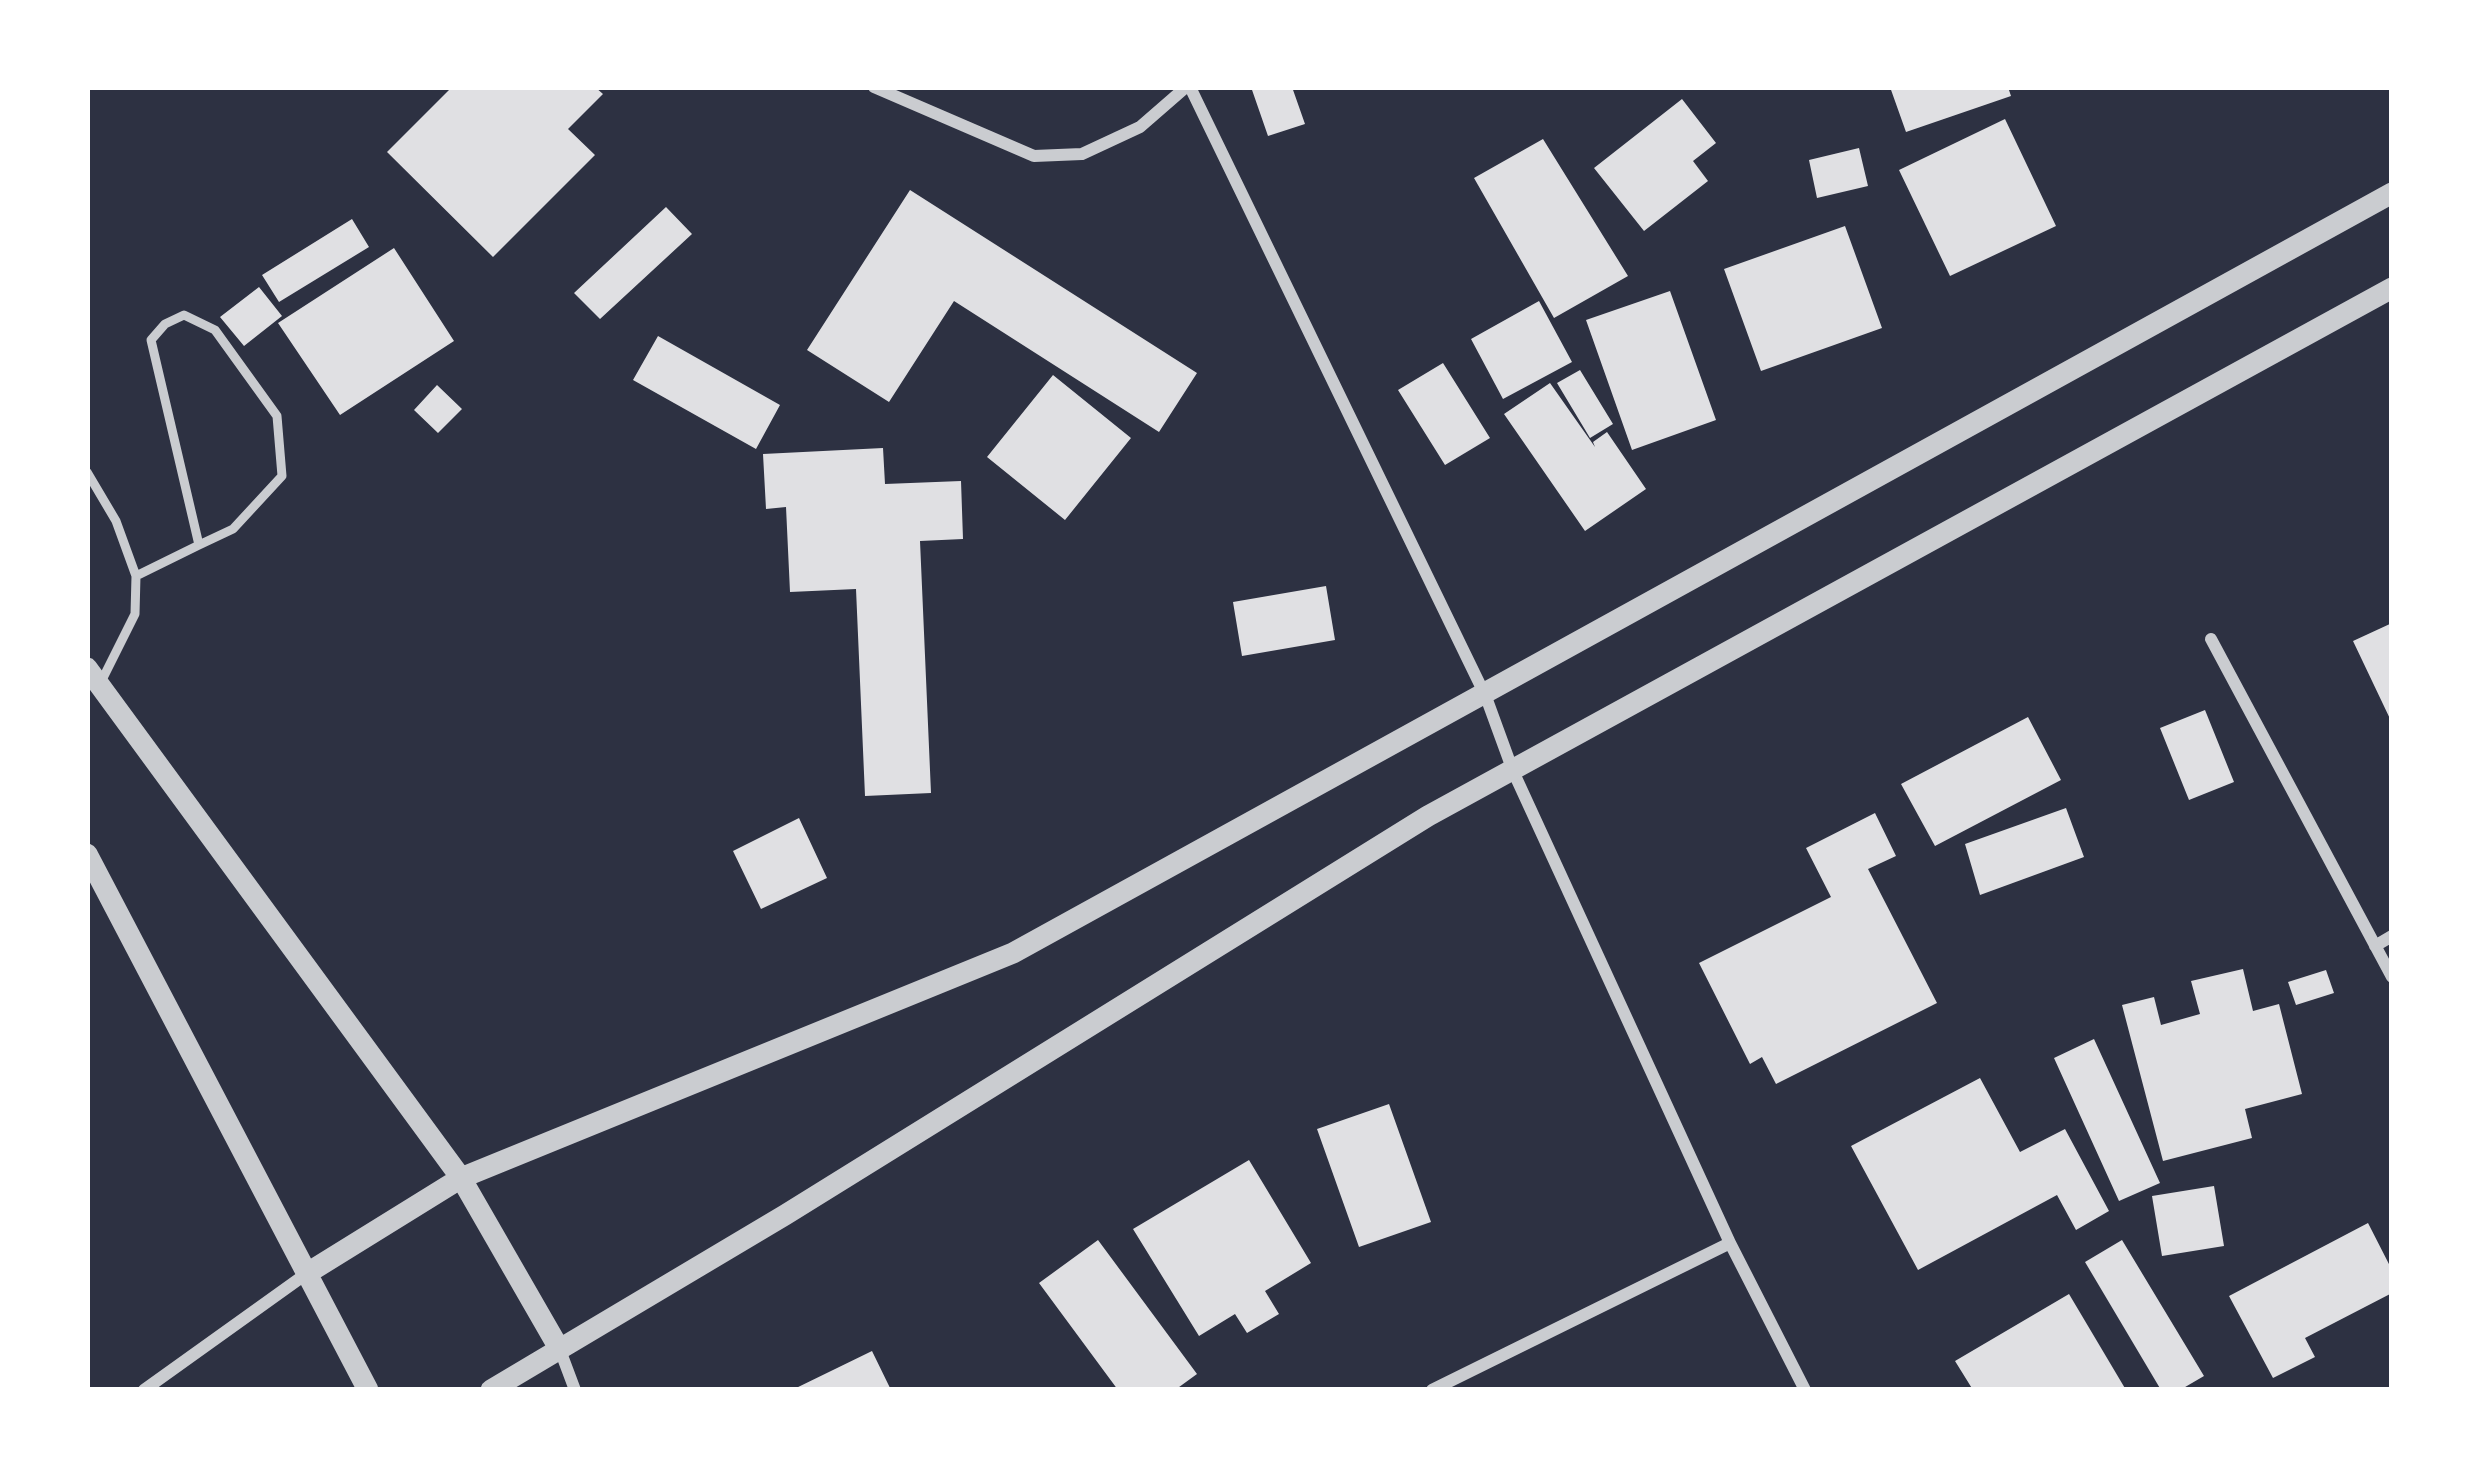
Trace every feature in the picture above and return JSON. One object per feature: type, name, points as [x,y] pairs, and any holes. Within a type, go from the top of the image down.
[{"type":"street","points":[[874,87],[907,106],[1034,156],[1082,154],[1140,127],[1188,87],[1486,697],[1513,771],[1730,1243],[1805,1390]]},
{"type":"street","points":[[144,1390],[306,1274],[461,1178],[1013,952],[1486,697],[2392,193]]},
{"type":"street","points":[[491,1390],[1428,816],[2392,288]]},
{"type":"street","points":[[2211,639],[2392,977]]},
{"type":"street","points":[[93,677],[461,1178],[560,1350],[575,1390]]},
{"type":"street","points":[[87,854],[368,1390]]},
{"type":"street","points":[[2375,946],[2392,936]]},
{"type":"street","points":[[1432,1390],[1730,1243]]},
{"type":"lane","points":[[136,576],[232,529],[282,476],[283,441],[277,416],[215,330],[184,315],[165,323],[151,340],[199,545]]},
{"type":"lane","points":[[87,472],[116,521],[136,576],[135,614],[93,677]]},
{"type":"building","points":[[452,87],[595,87],[603,94],[568,129],[595,155],[493,257],[387,152]]},
{"type":"building","points":[[1251,87],[1292,87],[1305,124],[1268,136]]},
{"type":"building","points":[[1890,87],[2008,87],[2011,96],[1906,132]]},
{"type":"building","points":[[1682,99],[1716,143],[1693,161],[1708,181],[1644,231],[1594,168]]},
{"type":"building","points":[[2005,119],[2056,226],[1950,276],[1899,170]]},
{"type":"building","points":[[1543,139],[1628,276],[1554,318],[1474,178]]},
{"type":"building","points":[[1859,148],[1868,186],[1817,198],[1809,160]]},
{"type":"building","points":[[910,190],[1197,373],[1159,432],[954,301],[889,402],[807,350]]},
{"type":"building","points":[[666,207],[692,234],[600,319],[574,293]]},
{"type":"building","points":[[352,219],[369,247],[279,302],[262,275]]},
{"type":"building","points":[[1845,226],[1882,328],[1761,371],[1724,269]]},
{"type":"building","points":[[394,248],[454,341],[340,415],[278,323]]},
{"type":"building","points":[[259,287],[282,316],[244,346],[220,317]]},
{"type":"building","points":[[1670,291],[1716,420],[1632,450],[1586,320]]},
{"type":"building","points":[[1539,301],[1572,362],[1503,399],[1471,339]]},
{"type":"building","points":[[658,336],[780,405],[756,449],[633,380]]},
{"type":"building","points":[[1443,363],[1490,438],[1445,465],[1398,390]]},
{"type":"building","points":[[1580,370],[1613,424],[1590,438],[1557,383]]},
{"type":"building","points":[[1053,375],[1131,438],[1065,520],[987,457]]},
{"type":"building","points":[[1550,383],[1595,447],[1593,442],[1607,432],[1646,489],[1585,531],[1504,414]]},
{"type":"building","points":[[437,385],[462,409],[438,433],[414,410]]},
{"type":"building","points":[[883,448],[885,484],[961,481],[963,539],[920,541],[931,793],[865,796],[856,589],[790,592],[786,507],[766,509],[763,454]]},
{"type":"building","points":[[1326,586],[1335,640],[1242,656],[1233,602]]},
{"type":"building","points":[[2392,623],[2392,723],[2353,641]]},
{"type":"building","points":[[2205,710],[2234,782],[2189,800],[2160,728]]},
{"type":"building","points":[[2028,717],[2061,780],[1935,846],[1901,784]]},
{"type":"building","points":[[2066,808],[2084,857],[1980,895],[1965,844]]},
{"type":"building","points":[[1875,813],[1896,856],[1868,869],[1937,1003],[1776,1084],[1762,1057],[1750,1064],[1699,963],[1831,897],[1806,848]]},
{"type":"building","points":[[799,818],[827,878],[761,909],[733,851]]},
{"type":"building","points":[[2243,969],[2253,1011],[2279,1004],[2302,1094],[2245,1109],[2252,1138],[2163,1161],[2122,1005],[2154,997],[2161,1025],[2200,1014],[2191,981]]},
{"type":"building","points":[[2326,970],[2334,993],[2296,1005],[2288,982]]},
{"type":"building","points":[[2094,1039],[2160,1183],[2119,1201],[2054,1058]]},
{"type":"building","points":[[1980,1078],[2020,1152],[2065,1129],[2109,1211],[2076,1230],[2057,1195],[1918,1270],[1851,1146]]},
{"type":"building","points":[[1389,1104],[1431,1222],[1359,1247],[1317,1129]]},
{"type":"building","points":[[1249,1160],[1311,1263],[1265,1291],[1279,1314],[1247,1333],[1235,1314],[1199,1336],[1133,1229]]},
{"type":"building","points":[[2214,1186],[2224,1246],[2162,1256],[2152,1196]]},
{"type":"building","points":[[2368,1223],[2392,1270],[2392,1293],[2305,1338],[2315,1357],[2273,1378],[2229,1296]]},
{"type":"building","points":[[1098,1240],[1197,1374],[1175,1390],[1118,1390],[1039,1283]]},
{"type":"building","points":[[2122,1240],[2204,1376],[2180,1390],[2161,1390],[2085,1262]]},
{"type":"building","points":[[2069,1294],[2126,1390],[1973,1390],[1955,1361]]},
{"type":"building","points":[[872,1351],[891,1390],[792,1390]]}]
